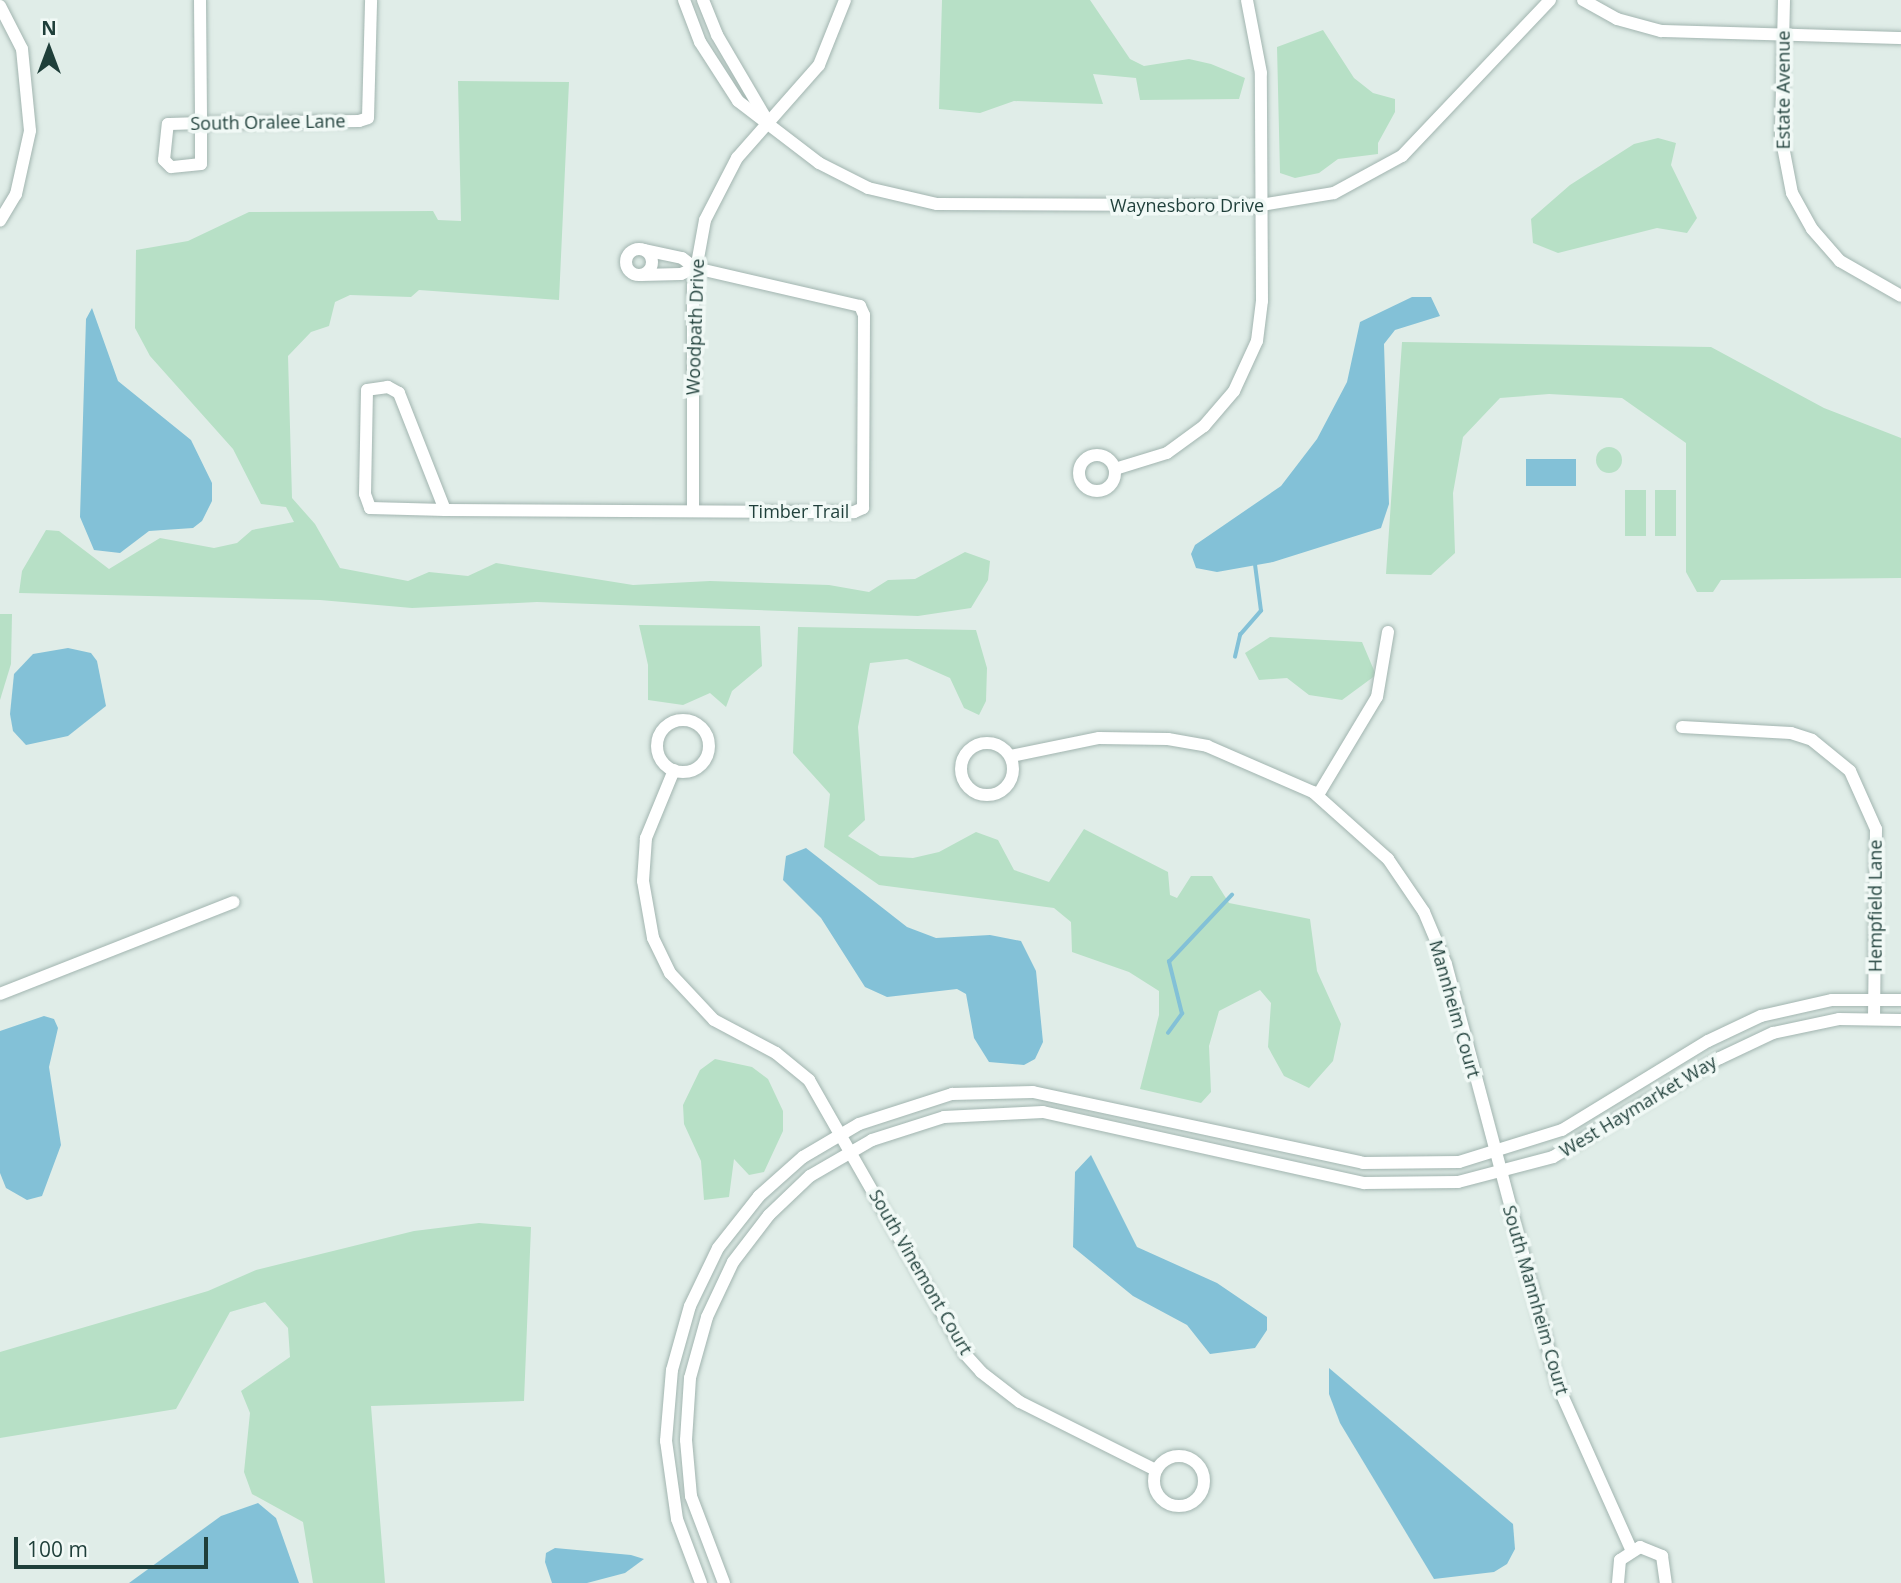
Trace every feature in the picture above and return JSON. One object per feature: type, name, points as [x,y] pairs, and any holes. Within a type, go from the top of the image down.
[{"type":"street","points":[[200,0],[201,123]]},
{"type":"street","name":"South Oralee Lane","points":[[201,123],[200,165],[166,164],[166,125],[201,123],[368,118],[371,0]]},
{"type":"street","name":"Waynesboro Drive","points":[[684,0],[723,83],[738,101],[843,177],[914,202],[1261,205],[1334,193],[1402,156],[1550,0]]},
{"type":"street","name":"Waynesboro Drive","points":[[703,0],[717,35],[768,122]]},
{"type":"street","name":"Woodpath Drive","points":[[693,510],[695,268],[705,220],[724,176],[819,65],[845,0]]},
{"type":"street","points":[[1115,469],[1150,461],[1184,443],[1215,415],[1242,377],[1261,313],[1261,73],[1247,0]]},
{"type":"street","points":[[1583,0],[1617,19],[1654,30],[1901,38]]},
{"type":"street","name":"Estate Avenue","points":[[1784,0],[1781,136],[1792,193],[1812,229],[1840,261],[1901,296]]},
{"type":"street","points":[[0,6],[22,49],[30,131],[16,194],[0,221]]},
{"type":"street","points":[[633,250],[645,250],[682,258],[695,268],[681,274],[640,275],[631,273],[626,261],[633,250]]},
{"type":"street","points":[[640,275],[652,264],[645,250]]},
{"type":"street","name":"Timber Trail","points":[[444,510],[399,393],[370,388],[365,398],[367,505],[444,510],[854,512],[865,501],[863,310],[854,303],[695,268]]},
{"type":"street","points":[[1318,795],[1377,697],[1388,632]]},
{"type":"street","points":[[670,723],[696,723],[706,733],[706,759],[696,769],[674,770],[660,759],[660,733],[670,723]]},
{"type":"street","name":"Hempfield Lane","points":[[1682,727],[1791,733],[1812,740],[1850,771],[1876,829],[1874,1018]]},
{"type":"street","name":"Mannheim Court","points":[[1011,756],[1100,738],[1168,739],[1242,757],[1318,795],[1366,834],[1424,912],[1446,964],[1499,1164]]},
{"type":"street","points":[[988,742],[1011,756],[1014,769],[1001,792],[974,792],[964,782],[961,769],[974,746],[988,742]]},
{"type":"street","name":"South Vinemont Court","points":[[674,770],[651,822],[643,859],[645,909],[660,956],[701,1010],[804,1074],[846,1142],[934,1301],[981,1372],[1020,1402],[1156,1470]]},
{"type":"street","points":[[0,994],[234,901]]},
{"type":"street","name":"West Haymarket Way","points":[[724,1583],[701,1530],[687,1451],[696,1347],[733,1262],[791,1193],[846,1142],[926,1099],[980,1092],[1062,1095],[1363,1163],[1499,1164],[1579,1121],[1737,1025],[1812,1003],[1875,998],[1901,1000]]},
{"type":"street","name":"West Haymarket Way","points":[[701,1583],[677,1519],[667,1452],[678,1340],[707,1268],[760,1196],[803,1157],[922,1121],[993,1111],[1043,1112],[1377,1184],[1422,1185],[1580,1144],[1746,1045],[1805,1025],[1874,1018],[1901,1020]]},
{"type":"street","points":[[1168,1138],[1172,1119]]},
{"type":"street","name":"South Mannheim Court","points":[[1499,1164],[1558,1387],[1631,1549]]},
{"type":"street","points":[[667,1452],[687,1451]]},
{"type":"street","points":[[1166,1459],[1192,1459],[1202,1468],[1202,1494],[1179,1507],[1166,1504],[1157,1494],[1156,1470],[1166,1459]]},
{"type":"street","points":[[1618,1583],[1616,1567],[1631,1549],[1648,1548],[1662,1556],[1666,1583]]},
{"type":"green space","points":[[942,0],[1090,0],[1130,59],[1144,66],[1189,59],[1211,64],[1245,78],[1239,99],[1140,100],[1136,78],[1093,74],[1103,104],[1014,101],[980,113],[939,109]]},
{"type":"green space","points":[[1323,30],[1354,78],[1373,93],[1395,99],[1395,112],[1378,143],[1378,154],[1338,159],[1319,173],[1295,178],[1280,173],[1277,47]]},
{"type":"green space","points":[[458,81],[569,82],[559,300],[419,290],[411,297],[350,295],[335,302],[329,326],[311,332],[288,356],[292,498],[315,524],[340,568],[408,581],[429,572],[468,576],[496,563],[633,585],[710,581],[829,585],[869,592],[888,580],[915,579],[965,552],[990,561],[988,580],[971,608],[918,616],[537,602],[412,608],[320,600],[19,593],[22,571],[46,530],[59,531],[109,569],[160,538],[214,548],[237,543],[252,530],[294,522],[286,507],[261,504],[233,449],[150,356],[135,328],[136,250],[188,241],[249,212],[433,211],[438,220],[461,221]]},
{"type":"green space","points":[[1658,138],[1676,143],[1671,165],[1697,218],[1687,233],[1657,228],[1558,253],[1533,243],[1531,219],[1570,185],[1634,144]]},
{"type":"green space","points":[[1402,342],[1711,347],[1824,408],[1901,438],[1901,578],[1721,580],[1713,592],[1697,592],[1686,572],[1686,443],[1622,398],[1549,394],[1500,398],[1463,437],[1453,493],[1455,553],[1431,575],[1386,574]]},
{"type":"green space","points":[[1609,447],[1618,451],[1622,460],[1618,469],[1609,473],[1600,469],[1596,460],[1600,451]]},
{"type":"green space","points":[[1625,490],[1646,490],[1646,536],[1625,536]]},
{"type":"green space","points":[[1655,490],[1676,490],[1676,536],[1655,536]]},
{"type":"green space","points":[[0,614],[12,614],[11,664],[0,700]]},
{"type":"green space","points":[[639,625],[760,626],[762,666],[732,691],[726,707],[710,693],[683,705],[648,700],[648,665]]},
{"type":"green space","points":[[798,627],[976,630],[987,668],[986,701],[979,715],[964,708],[950,678],[907,659],[870,663],[858,727],[865,820],[848,836],[880,856],[913,858],[939,852],[976,832],[998,840],[1014,870],[1049,882],[1084,829],[1168,872],[1170,895],[1177,898],[1191,876],[1212,876],[1229,903],[1310,919],[1317,971],[1341,1024],[1333,1061],[1309,1088],[1284,1076],[1268,1047],[1271,1003],[1260,990],[1219,1011],[1209,1046],[1211,1092],[1201,1103],[1140,1089],[1159,1015],[1159,991],[1129,972],[1072,952],[1071,922],[1054,908],[879,885],[824,847],[830,794],[793,753]]},
{"type":"green space","points":[[1270,637],[1362,642],[1376,675],[1342,700],[1309,695],[1287,678],[1259,680],[1245,653]]},
{"type":"green space","points":[[715,1059],[752,1067],[768,1079],[783,1111],[783,1131],[764,1172],[749,1175],[734,1159],[729,1197],[704,1200],[701,1161],[684,1124],[683,1105],[700,1070]]},
{"type":"green space","points":[[479,1223],[531,1227],[524,1401],[371,1406],[385,1583],[313,1583],[303,1522],[252,1494],[244,1472],[250,1413],[241,1391],[290,1357],[288,1328],[265,1302],[230,1312],[176,1409],[0,1438],[0,1352],[208,1291],[256,1270],[414,1231]]},
{"type":"water","points":[[1412,297],[1431,297],[1440,316],[1395,330],[1384,344],[1389,504],[1381,528],[1273,562],[1217,572],[1196,568],[1191,554],[1195,545],[1281,486],[1317,439],[1347,382],[1360,322]]},
{"type":"water","points":[[92,308],[118,381],[191,440],[212,483],[212,501],[202,521],[193,528],[149,531],[120,553],[94,550],[80,517],[86,319]]},
{"type":"water","points":[[1526,459],[1576,459],[1576,486],[1526,486]]},
{"type":"water","points":[[68,648],[91,653],[97,661],[106,706],[68,736],[26,745],[13,731],[10,714],[14,674],[33,654]]},
{"type":"water","points":[[806,848],[907,927],[936,938],[990,935],[1021,941],[1036,971],[1043,1042],[1035,1059],[1024,1065],[989,1062],[974,1038],[966,994],[957,989],[887,997],[865,987],[821,918],[783,880],[786,856]]},
{"type":"water","points":[[44,1016],[54,1019],[58,1028],[49,1067],[61,1145],[42,1196],[27,1200],[6,1188],[0,1173],[0,1031]]},
{"type":"water","points":[[1091,1155],[1137,1247],[1217,1283],[1267,1317],[1267,1330],[1255,1348],[1210,1354],[1187,1325],[1133,1296],[1073,1247],[1075,1172]]},
{"type":"water","points":[[1329,1368],[1513,1524],[1515,1549],[1507,1564],[1494,1572],[1434,1579],[1340,1423],[1329,1394]]},
{"type":"water","points":[[258,1503],[276,1518],[299,1583],[129,1583],[221,1516]]},
{"type":"water","points":[[555,1548],[631,1555],[644,1559],[625,1573],[587,1583],[552,1583],[545,1562],[546,1553]]},
{"type":"waterway","points":[[1235,657],[1240,635],[1261,611],[1255,565]]},
{"type":"waterway","points":[[1168,1033],[1182,1014],[1169,962],[1232,895]]}]
